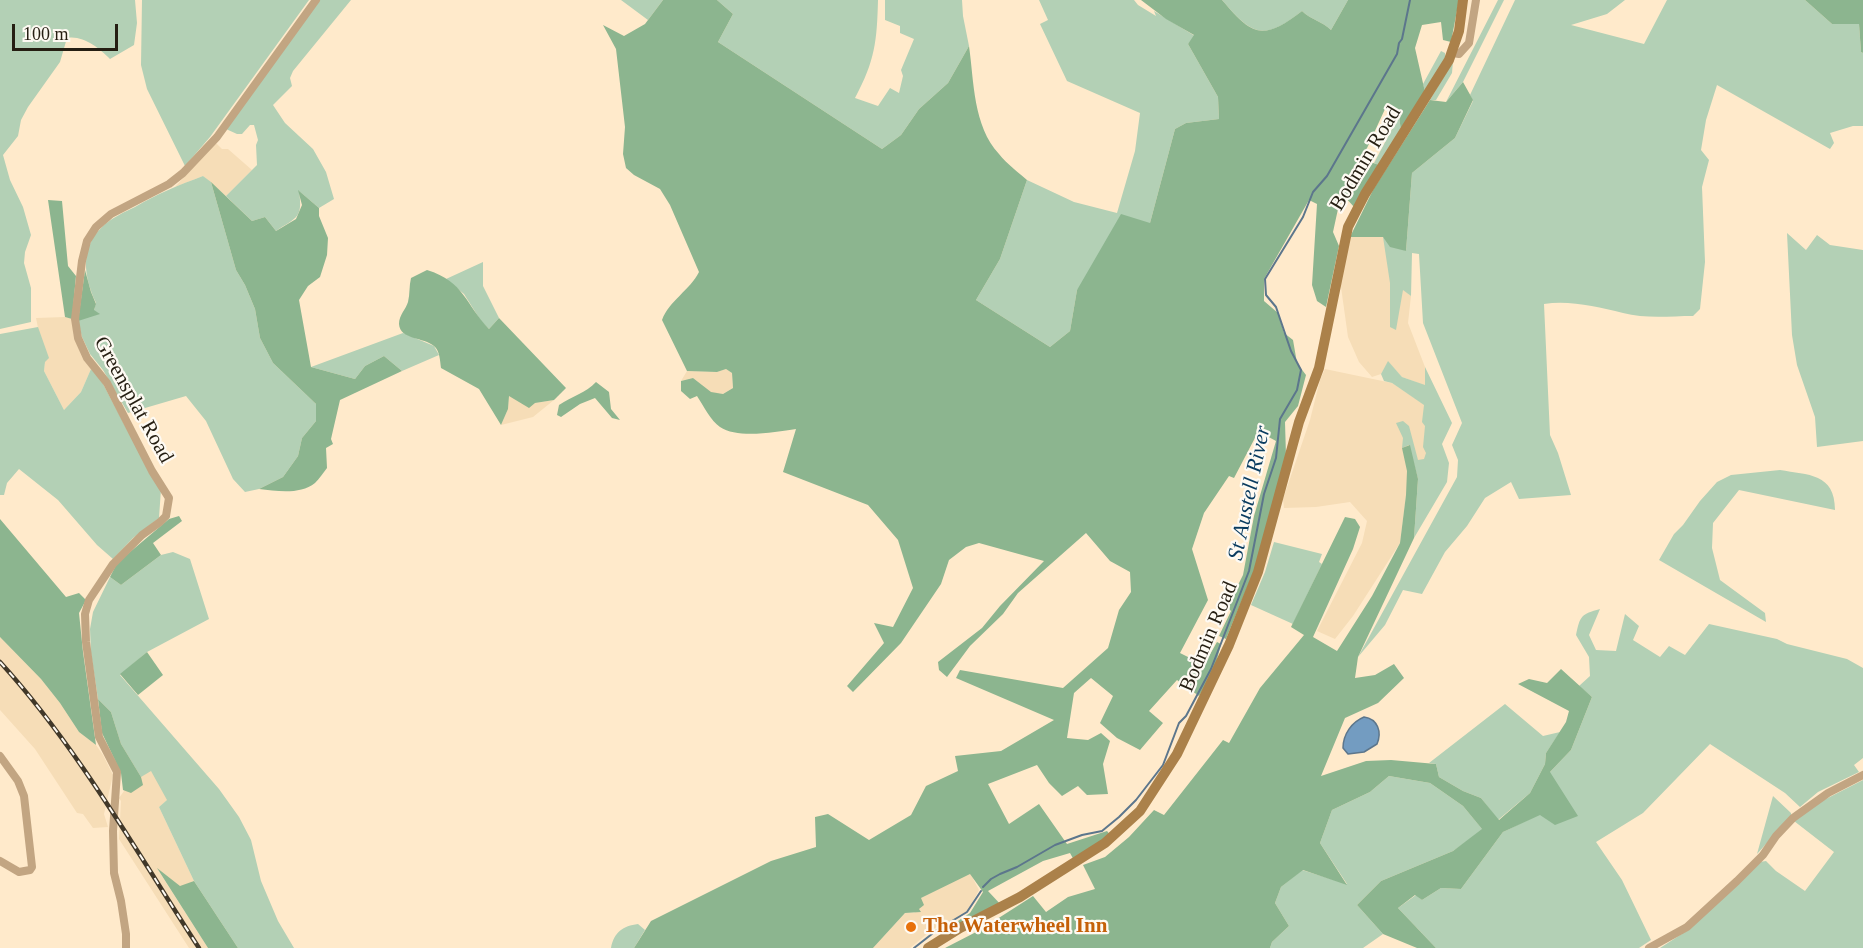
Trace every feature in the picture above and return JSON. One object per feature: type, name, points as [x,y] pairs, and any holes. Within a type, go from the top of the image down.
[{"type":"main road","name":"Bodmin Road","points":[[928,948],[960,928],[1020,897],[1105,843],[1140,811],[1177,754],[1229,645],[1258,572],[1299,422],[1318,368],[1348,227],[1365,194],[1453,53],[1463,0]]},
{"type":"street","name":"Greensplat Road","points":[[126,948],[121,901],[114,873],[113,831],[117,771],[99,737],[86,642],[85,614],[89,600],[112,564],[166,516],[169,498],[152,471],[107,383],[87,358],[78,338],[75,319],[82,261],[87,241],[96,227],[111,214],[169,184],[183,173],[210,144],[316,0]]},
{"type":"street","points":[[1453,53],[1459,54],[1469,43],[1476,0]]},
{"type":"street","points":[[0,756],[18,780],[24,796],[32,867],[30,870],[19,872],[0,861]]},
{"type":"street","points":[[1649,948],[1687,927],[1737,882],[1793,818],[1828,793],[1863,775]]},
{"type":"shaded area","points":[[216,143],[222,149],[228,149],[252,170],[226,196],[203,176],[175,187]]},
{"type":"shaded area","points":[[1350,237],[1383,237],[1403,289],[1411,296],[1408,323],[1425,367],[1426,386],[1402,377],[1388,362],[1381,374],[1372,377],[1359,362],[1348,337],[1340,280]]},
{"type":"shaded area","points":[[65,317],[72,319],[74,337],[82,357],[91,369],[81,392],[64,410],[44,371],[45,362],[36,318]]},
{"type":"shaded area","points":[[726,369],[732,373],[733,388],[723,394],[711,393],[693,378],[681,381],[687,371],[717,372]]},
{"type":"shaded area","points":[[1325,369],[1392,383],[1428,407],[1435,454],[1406,496],[1400,543],[1353,616],[1335,639],[1317,631],[1362,543],[1367,521],[1350,502],[1316,507],[1284,508],[1283,499]]},
{"type":"shaded area","points":[[509,395],[534,403],[554,400],[533,417],[501,425],[508,409]]},
{"type":"shaded area","points":[[0,637],[41,679],[79,732],[96,745],[103,755],[113,775],[104,814],[108,827],[93,828],[83,814],[77,813],[35,749],[0,710]]},
{"type":"shaded area","points":[[111,724],[169,783],[171,797],[159,807],[194,881],[180,887],[158,870],[208,948],[189,948],[119,839],[121,801],[119,798],[124,791],[125,784]]},
{"type":"shaded area","points":[[970,873],[979,890],[967,912],[954,920],[955,923],[940,931],[937,927],[933,929],[910,948],[873,948],[905,913],[914,913],[919,909],[921,898]]},
{"type":"green space","points":[[0,0],[135,0],[137,23],[134,45],[110,59],[85,40],[67,38],[60,62],[28,107],[21,120],[18,136],[3,155],[31,235],[24,263],[31,288],[31,322],[0,329]]},
{"type":"green space","points":[[142,0],[309,0],[210,137],[185,166],[147,89],[141,65]]},
{"type":"green space","points":[[320,0],[351,0],[293,71],[290,78],[292,86],[273,105],[285,123],[313,149],[326,172],[334,199],[319,208],[299,191],[300,207],[297,216],[276,231],[265,217],[252,221],[226,196],[257,165],[258,140],[254,125],[250,125],[242,134],[226,129]]},
{"type":"green space","points":[[621,0],[663,0],[648,20]]},
{"type":"green space","points":[[663,0],[717,0],[733,14],[718,42],[882,149],[901,135],[919,109],[948,83],[969,46],[976,103],[984,130],[990,143],[1002,158],[1027,180],[1000,259],[976,300],[1050,347],[1070,331],[1077,290],[1121,214],[1150,223],[1175,129],[1186,123],[1219,119],[1218,97],[1188,44],[1194,35],[1166,19],[1141,0],[1222,0],[1242,21],[1258,30],[1277,27],[1302,11],[1331,30],[1348,0],[1459,0],[1451,42],[1443,40],[1441,22],[1422,25],[1415,48],[1425,92],[1401,131],[1399,116],[1385,109],[1362,159],[1379,165],[1355,208],[1344,196],[1338,209],[1333,232],[1339,246],[1326,307],[1317,301],[1312,285],[1317,204],[1309,200],[1264,279],[1264,301],[1278,313],[1284,333],[1293,340],[1297,363],[1306,375],[1298,406],[1285,422],[1286,456],[1258,561],[1226,639],[1219,636],[1231,611],[1227,607],[1243,575],[1254,516],[1276,441],[1265,435],[1257,434],[1234,478],[1229,476],[1204,513],[1192,549],[1208,600],[1180,653],[1204,665],[1217,642],[1221,644],[1214,671],[1199,696],[1177,680],[1149,711],[1163,723],[1140,750],[1117,738],[1100,723],[1113,696],[1091,678],[1074,693],[1067,738],[1088,740],[1101,733],[1110,741],[1103,764],[1108,794],[1087,795],[1078,786],[1062,796],[1049,783],[1037,765],[988,784],[1009,824],[1039,804],[1067,844],[1107,831],[1112,837],[1075,862],[1070,853],[1043,861],[988,891],[1003,907],[956,932],[955,923],[970,913],[983,892],[970,874],[921,898],[924,905],[919,909],[921,912],[905,913],[873,948],[634,948],[651,921],[771,861],[816,847],[815,817],[828,814],[869,840],[911,815],[926,786],[958,771],[955,756],[1001,751],[1054,720],[956,678],[960,670],[1063,688],[1108,648],[1119,610],[1131,592],[1130,572],[1110,561],[1086,533],[1018,593],[1003,614],[970,646],[947,677],[939,670],[938,662],[982,628],[1044,561],[979,543],[966,547],[949,560],[941,584],[901,643],[853,692],[847,686],[884,643],[874,623],[893,627],[913,588],[898,540],[868,505],[783,472],[796,429],[757,434],[728,431],[713,421],[697,396],[690,399],[681,391],[681,381],[693,378],[711,392],[723,394],[733,388],[732,373],[726,369],[717,372],[687,371],[662,320],[669,307],[699,272],[670,205],[660,189],[626,168],[623,154],[625,127],[616,49],[603,25],[624,36],[645,24]]},
{"type":"green space","points":[[717,0],[878,0],[874,50],[867,73],[855,98],[878,106],[890,88],[899,93],[903,76],[901,70],[914,39],[900,33],[900,26],[885,20],[885,0],[962,0],[969,46],[948,83],[919,109],[901,135],[882,149],[718,42],[733,14]]},
{"type":"green space","points":[[1039,0],[1134,0],[1156,16],[1154,11],[1195,36],[1188,44],[1218,97],[1219,119],[1186,123],[1175,129],[1150,223],[1077,290],[1070,331],[1050,347],[976,300],[1000,259],[1027,180],[1074,202],[1117,213],[1135,151],[1140,113],[1067,81],[1040,24],[1048,20]]},
{"type":"green space","points":[[1222,0],[1348,0],[1331,30],[1302,11],[1277,27],[1259,30],[1242,21]]},
{"type":"green space","points":[[1498,0],[1504,0],[1463,82],[1446,102]]},
{"type":"green space","points":[[1515,0],[1625,0],[1607,14],[1571,25],[1644,44],[1667,0],[1805,0],[1832,24],[1859,24],[1861,52],[1863,53],[1863,126],[1853,126],[1830,133],[1834,143],[1830,149],[1717,85],[1706,120],[1701,150],[1709,160],[1702,187],[1705,262],[1700,309],[1693,316],[1649,317],[1593,306],[1544,304],[1550,435],[1571,495],[1519,499],[1511,482],[1485,498],[1467,526],[1445,552],[1422,594],[1403,590],[1385,625],[1358,657],[1457,477],[1458,460],[1452,445],[1462,423],[1423,323],[1419,254],[1412,253],[1411,296],[1403,290],[1396,330],[1390,327],[1390,283],[1383,237],[1406,251],[1412,173],[1455,138],[1473,101],[1470,95]]},
{"type":"green space","points":[[1805,0],[1863,0],[1863,53],[1861,52],[1859,24],[1832,24]]},
{"type":"green space","points":[[1441,51],[1445,53],[1445,58],[1425,92],[1423,84]]},
{"type":"green space","points":[[1453,61],[1452,73],[1436,100],[1430,100]]},
{"type":"green space","points":[[1463,82],[1473,100],[1455,138],[1412,173],[1406,251],[1390,247],[1383,237],[1350,237],[1373,190],[1430,100],[1446,102]]},
{"type":"green space","points":[[1399,116],[1401,131],[1379,165],[1374,163]]},
{"type":"green space","points":[[203,176],[211,182],[236,270],[255,309],[260,338],[273,363],[316,404],[316,421],[302,438],[298,456],[283,477],[259,489],[245,492],[233,479],[206,421],[186,396],[128,413],[103,370],[90,354],[78,321],[94,310],[96,303],[89,283],[86,263],[87,253],[95,235],[103,226],[122,213]]},
{"type":"green space","points":[[211,182],[252,221],[265,217],[276,231],[296,219],[302,205],[298,190],[319,208],[319,216],[328,238],[327,255],[320,277],[308,286],[299,300],[311,367],[355,379],[365,366],[384,356],[402,371],[340,400],[331,439],[333,444],[326,448],[327,468],[309,487],[288,491],[259,489],[283,477],[298,456],[302,438],[316,421],[316,404],[273,363],[260,338],[255,309],[236,270]]},
{"type":"green space","points":[[48,200],[62,201],[68,266],[76,276],[72,319],[65,317]]},
{"type":"green space","points":[[1787,233],[1806,250],[1817,235],[1830,245],[1863,250],[1863,441],[1817,447],[1815,417],[1797,365],[1792,335]]},
{"type":"green space","points":[[483,262],[483,286],[499,318],[489,329],[481,321],[464,294],[446,279]]},
{"type":"green space","points":[[85,270],[96,304],[94,310],[100,314],[78,321]]},
{"type":"green space","points":[[427,270],[440,275],[457,287],[489,329],[499,318],[566,388],[554,400],[535,403],[529,408],[509,396],[508,409],[501,425],[479,389],[441,368],[439,353],[434,346],[408,336],[400,329],[399,321],[408,302],[411,278]]},
{"type":"green space","points":[[38,327],[49,358],[45,362],[44,371],[64,410],[81,392],[91,369],[100,378],[154,481],[161,489],[159,518],[133,538],[113,559],[97,545],[58,500],[19,469],[7,483],[4,495],[0,495],[0,334]]},
{"type":"green space","points":[[403,333],[434,346],[439,355],[402,371],[384,356],[365,366],[355,379],[311,367]]},
{"type":"green space","points":[[1388,361],[1402,377],[1425,385],[1425,367],[1452,423],[1442,444],[1449,463],[1447,482],[1414,538],[1418,479],[1409,445],[1402,448],[1403,438],[1396,423],[1403,421],[1409,426],[1418,460],[1424,459],[1426,453],[1423,447],[1425,426],[1422,422],[1424,405],[1392,383],[1384,381],[1381,374]]},
{"type":"green space","points":[[596,382],[609,392],[611,409],[620,420],[612,418],[595,398],[580,404],[561,417],[557,415],[559,405]]},
{"type":"green space","points":[[1410,445],[1418,479],[1414,538],[1358,657],[1355,678],[1375,675],[1394,664],[1404,678],[1378,703],[1345,718],[1321,776],[1366,761],[1391,760],[1436,764],[1439,777],[1481,798],[1499,820],[1530,793],[1545,764],[1546,753],[1566,722],[1569,711],[1518,684],[1529,679],[1547,683],[1561,669],[1592,697],[1571,750],[1550,772],[1578,816],[1555,825],[1540,815],[1503,832],[1461,889],[1441,888],[1422,900],[1415,895],[1398,908],[1436,948],[1417,948],[1383,934],[1357,905],[1381,881],[1453,851],[1482,829],[1463,806],[1430,783],[1389,776],[1370,792],[1332,810],[1320,843],[1347,885],[1303,870],[1281,887],[1275,903],[1289,926],[1272,942],[1270,948],[945,948],[980,930],[1033,896],[1046,912],[1068,897],[1095,889],[1083,865],[1105,857],[1129,837],[1154,810],[1164,815],[1223,740],[1229,743],[1260,688],[1304,635],[1291,627],[1345,517],[1355,519],[1360,527],[1353,549],[1313,637],[1337,651],[1372,596],[1400,543],[1407,471],[1402,448]]},
{"type":"green space","points":[[1780,470],[1810,475],[1825,482],[1834,498],[1835,510],[1739,490],[1713,523],[1712,548],[1720,580],[1765,613],[1766,622],[1659,560],[1674,534],[1717,482],[1731,475]]},
{"type":"green space","points":[[179,516],[182,521],[153,543],[161,555],[121,585],[110,577],[117,563],[169,519]]},
{"type":"green space","points":[[0,519],[66,597],[79,593],[86,600],[79,613],[96,745],[79,732],[41,679],[0,637]]},
{"type":"green space","points":[[1274,542],[1322,554],[1319,562],[1322,564],[1293,624],[1251,605],[1265,572]]},
{"type":"green space","points":[[173,552],[190,559],[209,619],[147,652],[120,675],[219,789],[239,817],[251,840],[261,881],[278,921],[294,948],[238,948],[194,881],[159,807],[167,800],[151,771],[141,777],[121,744],[111,712],[98,699],[90,629],[93,612],[110,577],[121,585],[161,555]]},
{"type":"green space","points":[[1600,609],[1589,635],[1596,650],[1616,651],[1625,614],[1639,626],[1633,640],[1660,657],[1669,646],[1685,655],[1709,624],[1777,639],[1787,644],[1847,659],[1863,668],[1863,758],[1854,765],[1859,772],[1818,792],[1800,807],[1785,793],[1710,744],[1643,813],[1596,842],[1622,880],[1651,940],[1639,948],[1436,948],[1398,908],[1416,895],[1422,900],[1441,888],[1461,889],[1503,832],[1540,814],[1550,772],[1571,750],[1592,697],[1579,686],[1590,676],[1589,657],[1576,635],[1582,617]]},
{"type":"green space","points":[[147,652],[163,675],[138,695],[120,674]]},
{"type":"green space","points":[[98,699],[111,712],[121,744],[141,777],[143,785],[131,793],[123,790],[121,773],[102,733]]},
{"type":"green space","points":[[1505,704],[1543,736],[1560,732],[1546,753],[1545,764],[1530,793],[1498,820],[1481,798],[1439,777],[1436,764],[1429,763]]},
{"type":"green space","points":[[1389,776],[1430,783],[1463,806],[1483,830],[1453,851],[1381,881],[1357,905],[1383,934],[1363,948],[1270,948],[1272,942],[1289,926],[1275,903],[1281,887],[1302,870],[1347,884],[1320,843],[1332,810],[1370,792]]},
{"type":"green space","points":[[1863,780],[1863,948],[1660,948],[1688,930],[1760,862],[1766,861],[1776,871],[1805,891],[1834,852],[1794,821],[1818,803]]},
{"type":"green space","points":[[1773,796],[1791,813],[1791,816],[1757,854]]},
{"type":"green space","points":[[157,868],[180,886],[194,881],[238,948],[208,948]]},
{"type":"green space","points":[[638,924],[645,930],[634,948],[611,948],[614,938],[620,931]]},
{"type":"water","points":[[1364,717],[1373,720],[1378,727],[1377,744],[1364,752],[1348,754],[1343,748],[1346,733],[1352,725]]},
{"type":"waterway","name":"St Austell River","points":[[983,887],[991,879],[1055,845],[1082,835],[1102,831],[1119,817],[1136,800],[1163,765],[1179,723],[1186,716],[1211,669],[1249,571],[1264,494],[1276,458],[1280,419],[1297,390],[1301,370],[1291,351],[1276,307],[1266,295],[1265,279],[1303,217],[1313,192],[1327,176],[1397,54],[1410,0]]},
{"type":"waterway","name":"St Austell River","points":[[914,948],[937,930],[967,912],[981,891]]},
{"type":"railway","points":[[0,662],[55,728],[199,948]]},
{"type":"place","name":"The Waterwheel Inn","points":[[911,927]]}]
